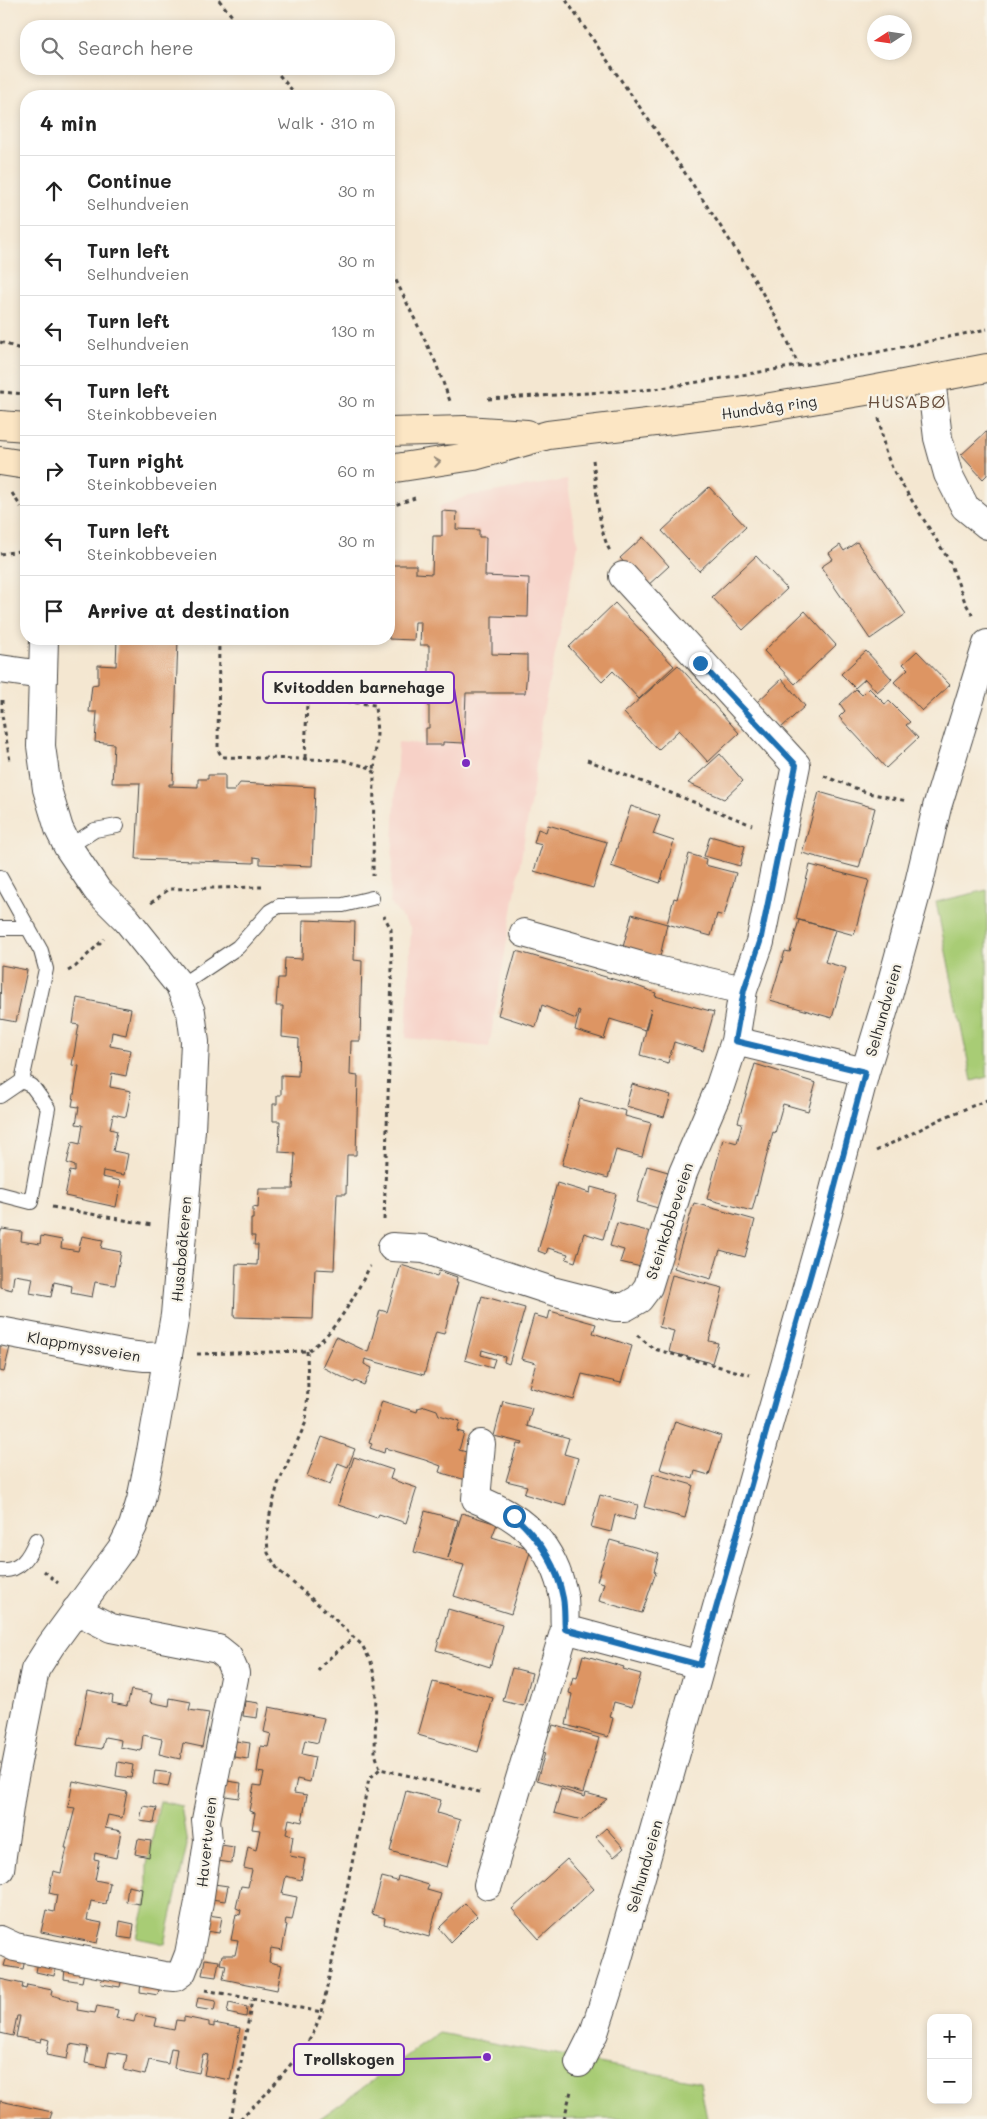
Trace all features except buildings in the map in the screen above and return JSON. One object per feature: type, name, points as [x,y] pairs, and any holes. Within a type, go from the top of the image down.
[{"type":"main road","name":"Hundvåg ring","points":[[395,468],[474,456],[548,435],[746,411],[987,368]]},
{"type":"main road","points":[[0,425],[20,427]]},
{"type":"main road","name":"Hundvåg ring","points":[[395,432],[465,430],[548,435]]},
{"type":"main road","points":[[0,461],[20,464]]},
{"type":"street","points":[[931,379],[938,438],[948,474],[965,506],[987,525]]},
{"type":"street","points":[[623,576],[796,765]]},
{"type":"street","name":"Selhundveien","points":[[579,2063],[594,2033],[617,1962],[841,1166],[865,1072],[893,979],[983,635]]},
{"type":"street","name":"Husabøåkeren","points":[[0,1869],[21,1736],[35,1670],[76,1610],[111,1565],[128,1538],[141,1500],[168,1356],[180,1264],[196,1042],[191,1012],[180,986],[127,920],[97,890],[68,847],[59,829],[51,807],[42,764],[40,721],[44,645]]},
{"type":"street","points":[[1,680],[42,675]]},
{"type":"street","name":"Steinkobbeveien","points":[[625,1306],[639,1299],[648,1287],[683,1173],[719,1089],[735,1041],[744,990],[760,942],[796,765]]},
{"type":"street","points":[[524,933],[648,968],[744,990]]},
{"type":"street","points":[[735,1041],[865,1072]]},
{"type":"street","points":[[386,1246],[424,1249],[552,1291],[600,1304],[625,1306]]},
{"type":"street","name":"Klappmyssveien","points":[[0,1331],[145,1358],[168,1356]]},
{"type":"street","points":[[481,1444],[476,1499],[514,1516],[530,1530],[544,1548],[554,1569],[564,1599],[565,1629],[488,1885]]},
{"type":"street","name":"Havertveien","points":[[76,1610],[111,1628],[218,1649],[228,1657],[235,1673],[206,1820],[208,1841],[200,1902],[189,1954],[179,1976]]},
{"type":"street","points":[[565,1629],[700,1665]]},
{"type":"street","points":[[0,1940],[15,1947],[124,1969],[164,1976],[179,1976]]},
{"type":"lane","points":[[68,847],[95,830],[117,826]]},
{"type":"lane","points":[[0,877],[42,952],[46,968],[22,1081],[0,1096]]},
{"type":"lane","points":[[180,986],[238,948],[270,911],[280,906],[343,905],[372,898]]},
{"type":"lane","points":[[0,928],[29,928]]},
{"type":"lane","points":[[0,1194],[30,1202],[48,1108],[32,1086],[22,1081]]},
{"type":"lane","points":[[0,1570],[6,1571],[18,1567],[29,1556],[36,1540]]},
{"type":"path","points":[[219,0],[235,20]]},
{"type":"path","points":[[566,0],[685,172],[755,279],[783,328],[799,366]]},
{"type":"path","points":[[279,75],[291,90]]},
{"type":"path","points":[[395,278],[435,361],[450,401]]},
{"type":"path","points":[[480,400],[655,389],[859,356],[987,329]]},
{"type":"path","points":[[0,342],[20,349]]},
{"type":"path","points":[[0,392],[20,394]]},
{"type":"path","points":[[440,401],[460,401]]},
{"type":"path","points":[[879,416],[885,451],[893,470],[950,562],[965,602],[983,635]]},
{"type":"path","points":[[592,456],[606,543],[623,576]]},
{"type":"path","points":[[0,554],[20,551]]},
{"type":"path","points":[[219,645],[218,750],[222,757],[342,760],[368,766],[374,772]]},
{"type":"path","points":[[1,680],[2,715],[11,764]]},
{"type":"path","points":[[168,1356],[307,1351],[317,1345],[329,1332],[386,1246],[383,1231],[392,929],[372,898],[374,772],[377,734],[375,705],[343,701],[307,702],[305,758]]},
{"type":"path","points":[[588,760],[726,816],[781,836]]},
{"type":"path","points":[[796,765],[868,793],[937,808]]},
{"type":"path","points":[[46,968],[68,972],[127,920],[169,889],[228,886],[281,888],[291,890],[303,905]]},
{"type":"path","points":[[841,1166],[945,1117],[987,1100]]},
{"type":"path","points":[[30,1202],[160,1226]]},
{"type":"path","points":[[625,1306],[632,1327],[638,1336],[654,1349],[780,1383]]},
{"type":"path","points":[[307,1351],[308,1389],[306,1422],[278,1484],[270,1514],[267,1537],[268,1553],[278,1570],[362,1645],[374,1671],[376,1684],[375,1753],[380,1770]]},
{"type":"path","points":[[318,1671],[324,1663],[354,1637]]},
{"type":"path","points":[[380,1770],[513,1799]]},
{"type":"path","points":[[240,2119],[268,2092],[300,2053],[312,2036],[322,2012],[370,1779],[380,1770]]},
{"type":"path","points":[[179,1976],[191,1987],[322,2012]]},
{"type":"path","points":[[231,2119],[252,2000]]},
{"type":"shaded area","points":[[567,480],[578,545],[541,721],[534,782],[489,1047],[406,1038],[411,928],[390,903],[398,742],[424,744],[427,675],[440,506],[468,496]]},
{"type":"green space","points":[[987,890],[987,1077],[972,1081],[936,902]]},
{"type":"green space","points":[[160,1801],[181,1806],[187,1845],[165,1944],[137,1938],[147,1897],[147,1865]]},
{"type":"green space","points":[[439,2033],[700,2082],[707,2119],[319,2119]]},
{"type":"place","name":"Kvitodden barnehage","points":[[466,763]]},
{"type":"place","name":"Trollskogen","points":[[487,2057]]},
{"type":"district","name":"HUSABØ","points":[[907,401]]},
{"type":"route","points":[[514,1516],[530,1530],[544,1548],[554,1569],[564,1599],[565,1629],[671,1659],[700,1665],[828,1213],[865,1072],[735,1041],[744,990],[760,942],[768,907],[796,765],[700,663]]}]
